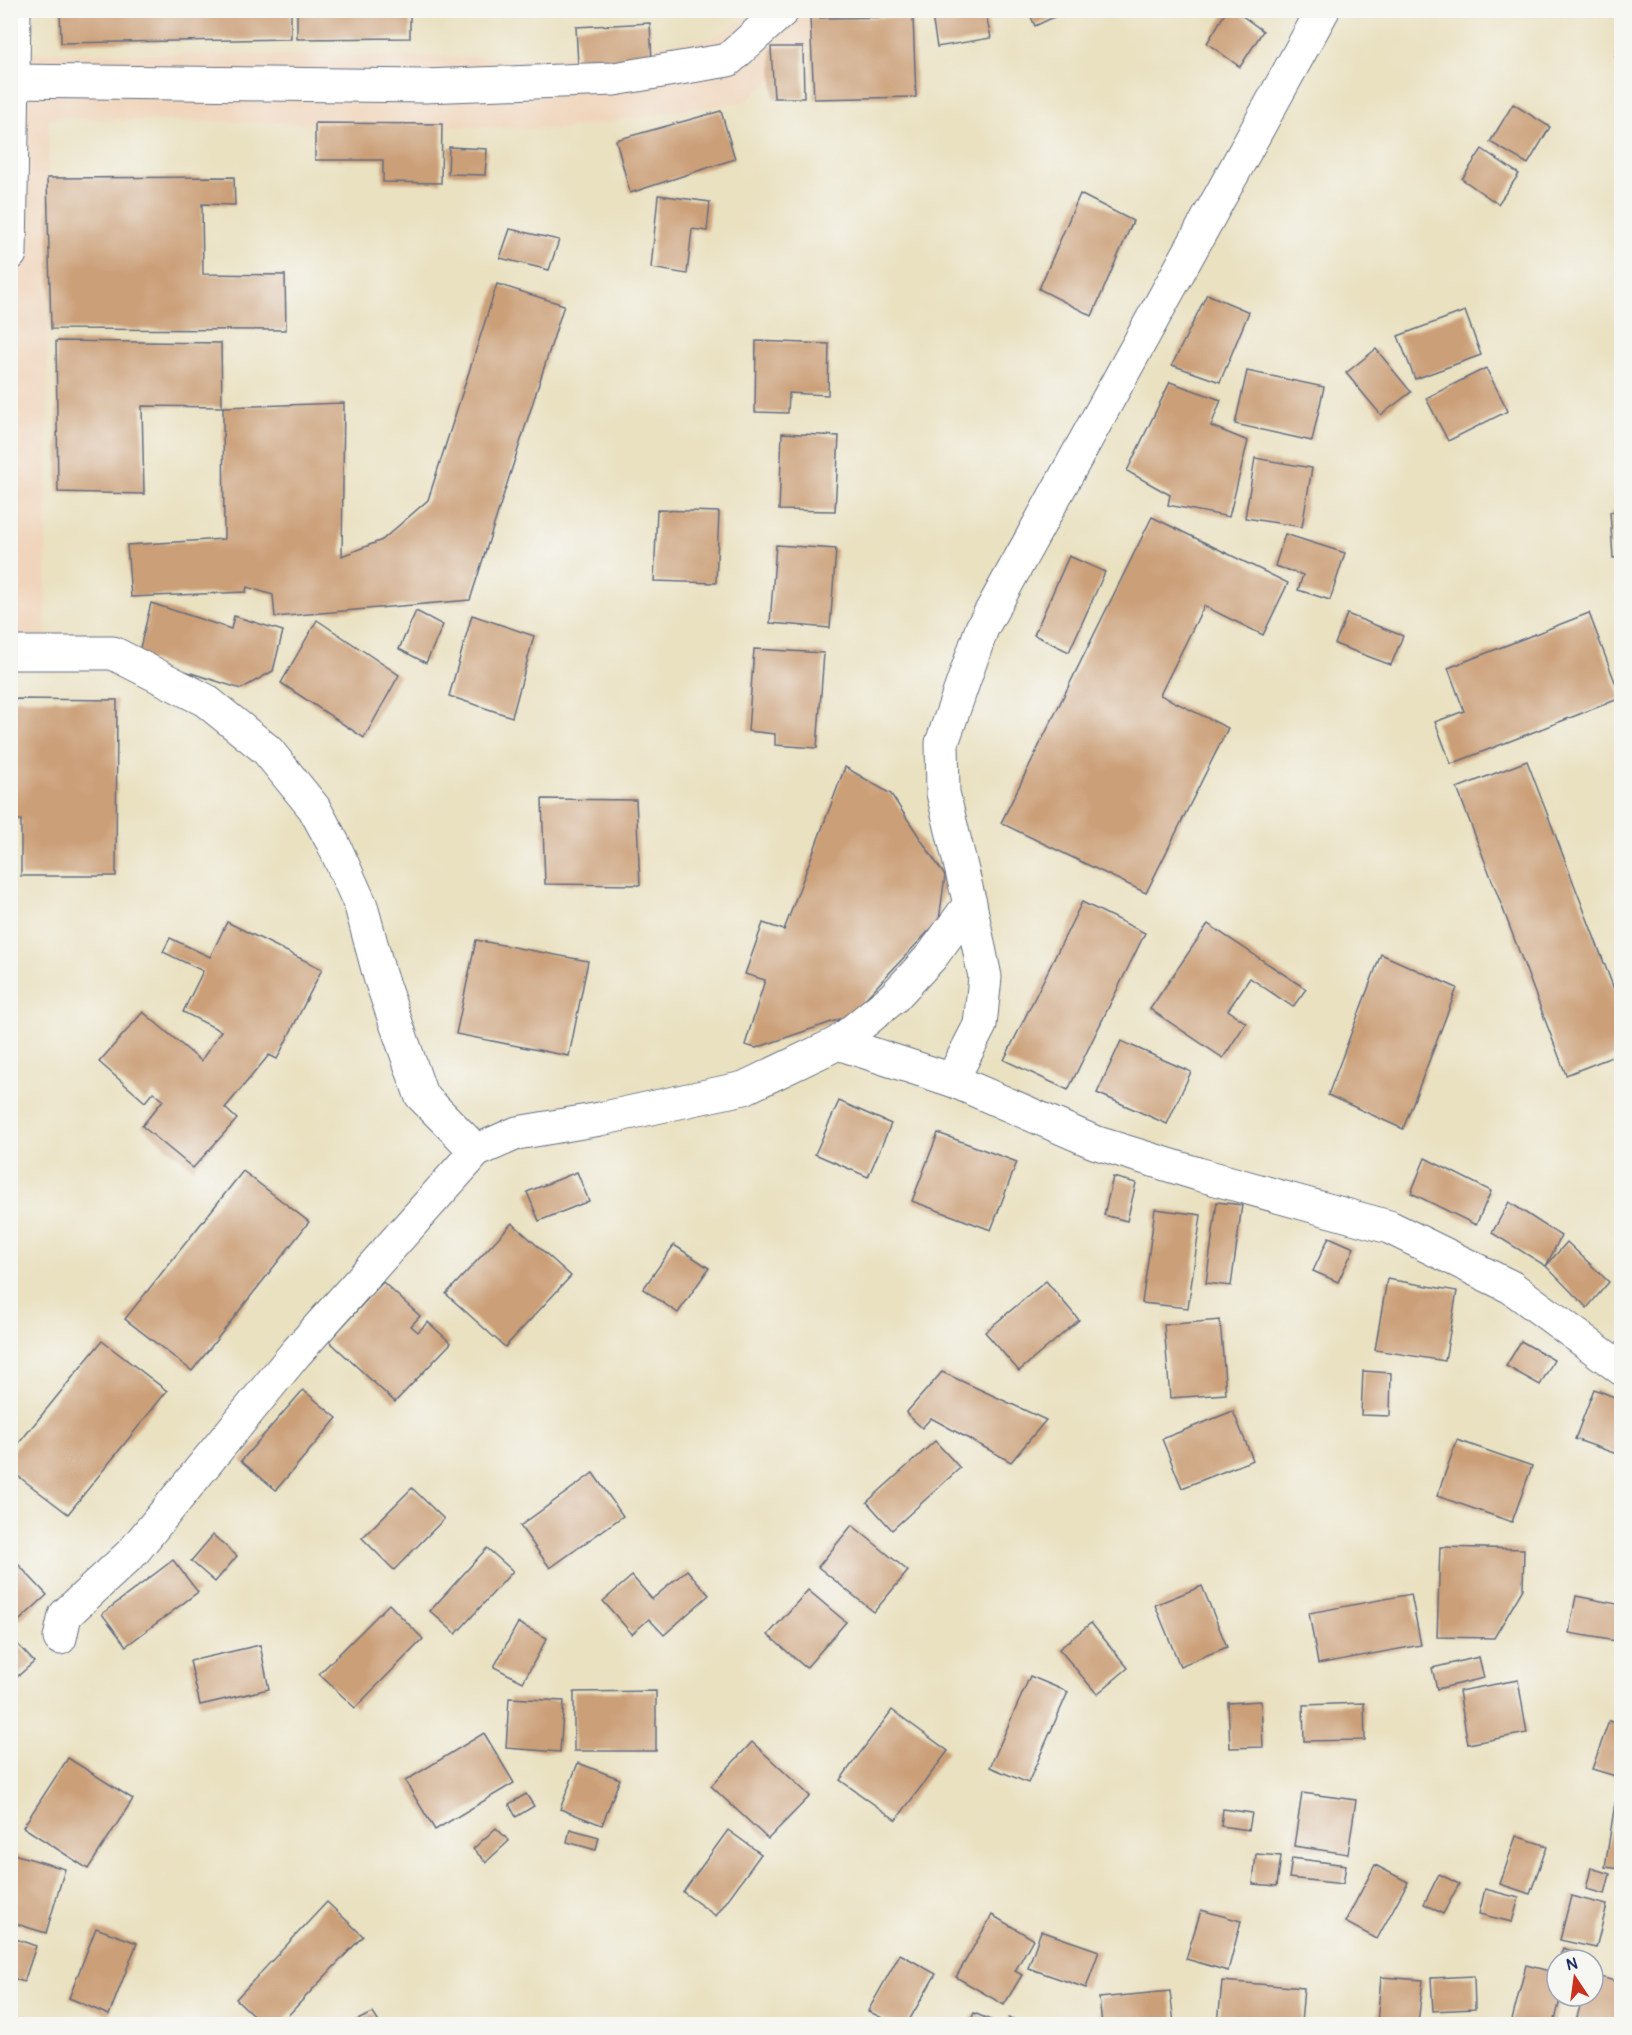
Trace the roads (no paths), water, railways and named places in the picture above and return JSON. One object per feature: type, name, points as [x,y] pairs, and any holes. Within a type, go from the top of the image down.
[{"type":"street","points":[[10,254],[14,10]]},
{"type":"street","points":[[12,81],[424,86],[614,79],[728,60],[783,10]]},
{"type":"street","points":[[952,1080],[980,1025],[985,977],[943,793],[942,743],[982,628],[1323,10]]},
{"type":"street","points":[[10,654],[113,653],[205,700],[267,750],[314,808],[357,896],[380,977],[421,1095],[476,1151]]},
{"type":"street","points":[[60,1638],[65,1615],[133,1552],[295,1354],[476,1151],[517,1133],[600,1119],[744,1088],[838,1043],[901,990],[932,956],[970,904]]},
{"type":"street","points":[[838,1043],[952,1080],[1094,1142],[1198,1174],[1389,1227],[1511,1287],[1622,1369]]}]
